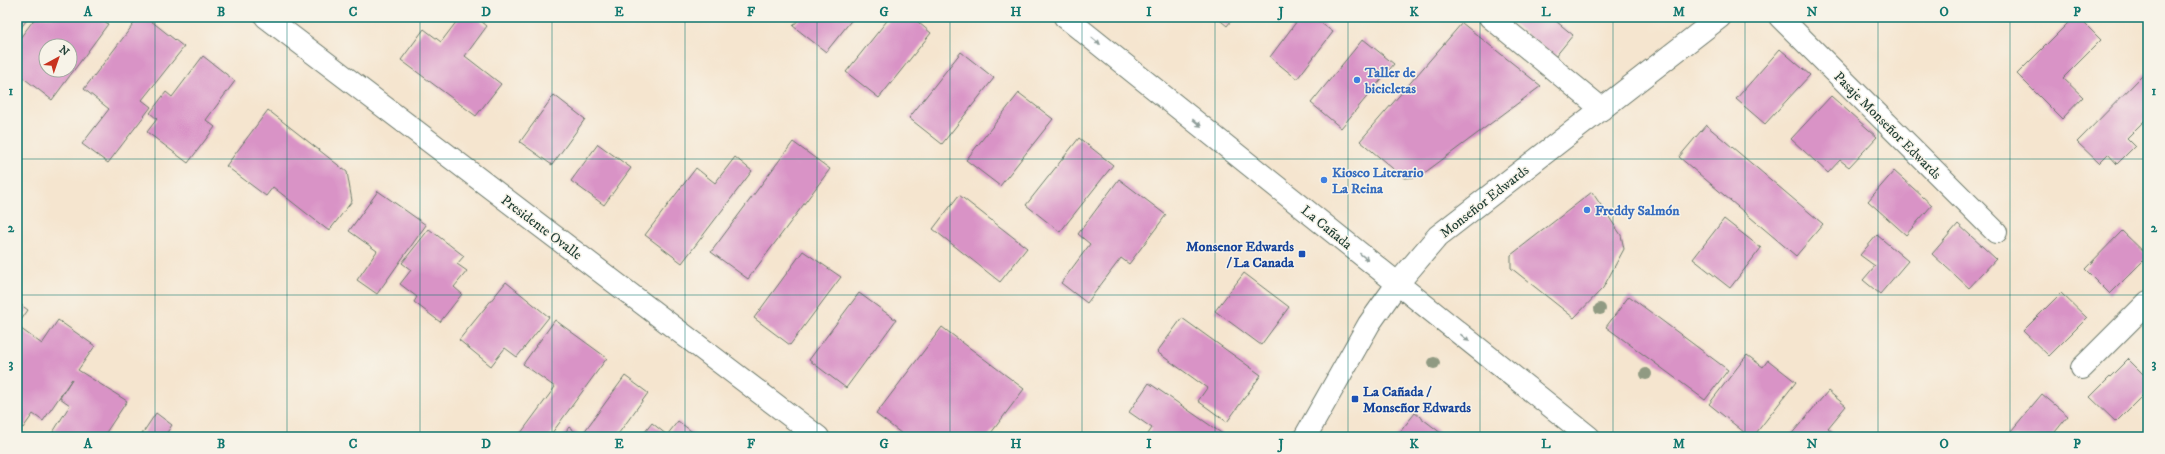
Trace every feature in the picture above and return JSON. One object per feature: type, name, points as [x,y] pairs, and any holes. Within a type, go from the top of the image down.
[{"type":"street","name":"Presidente Ovalle","points":[[266,17],[818,437]]},
{"type":"street","name":"La Cañada","points":[[1065,17],[1589,437]]},
{"type":"street","points":[[1490,17],[1602,109]]},
{"type":"street","name":"Monseñor Edwards","points":[[1305,437],[1369,324],[1398,284],[1438,236],[1720,17]]},
{"type":"street","name":"Pasaje Monseñor Edwards","points":[[1780,17],[1996,232]]},
{"type":"street","points":[[2082,368],[2148,302]]},
{"type":"building","points":[[17,17],[29,17],[17,33]]},
{"type":"building","points":[[36,17],[99,17],[108,24],[78,65],[78,38],[38,38],[38,78],[68,78],[52,100],[17,73],[17,42]]},
{"type":"building","points":[[139,17],[146,17],[184,47],[142,100],[151,107],[108,163],[82,144],[109,109],[84,89]]},
{"type":"building","points":[[460,17],[476,17],[487,26],[465,56],[501,84],[476,116],[401,60],[424,29],[441,42]]},
{"type":"building","points":[[801,17],[854,17],[826,52],[793,26]]},
{"type":"building","points":[[890,17],[912,17],[931,33],[879,98],[846,72]]},
{"type":"building","points":[[1216,17],[1234,17],[1227,26]]},
{"type":"building","points":[[1300,17],[1313,17],[1333,32],[1297,79],[1270,57]]},
{"type":"building","points":[[1505,17],[1551,17],[1573,35],[1555,57]]},
{"type":"building","points":[[2074,17],[2078,17],[2101,40],[2063,78],[2083,97],[2062,119],[2017,74]]},
{"type":"building","points":[[1462,23],[1541,86],[1419,177],[1404,178],[1360,141]]},
{"type":"building","points":[[1363,39],[1394,64],[1341,128],[1311,103]]},
{"type":"building","points":[[1780,49],[1810,75],[1765,124],[1736,99]]},
{"type":"building","points":[[961,52],[994,78],[942,144],[909,118]]},
{"type":"building","points":[[203,56],[235,81],[206,120],[215,127],[188,163],[147,132],[157,119],[150,113],[166,92],[172,97]]},
{"type":"building","points":[[2145,73],[2148,75],[2148,117],[2127,138],[2135,146],[2117,164],[2108,154],[2099,163],[2077,142]]},
{"type":"building","points":[[1019,93],[1053,119],[1000,186],[966,160]]},
{"type":"building","points":[[554,95],[585,119],[552,165],[520,142]]},
{"type":"building","points":[[1831,96],[1877,137],[1849,167],[1840,160],[1828,173],[1791,139]]},
{"type":"building","points":[[268,110],[347,172],[352,201],[329,231],[273,187],[266,196],[226,166]]},
{"type":"building","points":[[1706,125],[1823,224],[1796,256],[1679,157]]},
{"type":"building","points":[[1079,138],[1113,165],[1060,232],[1026,205]]},
{"type":"building","points":[[793,142],[830,169],[748,279],[711,252]]},
{"type":"building","points":[[598,144],[631,168],[604,205],[571,181]]},
{"type":"building","points":[[735,157],[752,171],[682,263],[645,235],[696,168],[715,183]]},
{"type":"building","points":[[1894,171],[1932,205],[1906,235],[1868,201]]},
{"type":"building","points":[[1119,179],[1166,215],[1129,264],[1121,258],[1087,303],[1061,283],[1090,244],[1078,234]]},
{"type":"building","points":[[378,191],[426,225],[377,294],[357,280],[377,251],[349,231]]},
{"type":"building","points":[[1592,192],[1621,235],[1624,249],[1603,288],[1574,318],[1511,268],[1511,255]]},
{"type":"building","points":[[959,195],[1027,248],[1000,282],[933,229]]},
{"type":"building","points":[[1724,219],[1761,248],[1730,288],[1693,259]]},
{"type":"building","points":[[1958,224],[1996,259],[1969,288],[1932,254]]},
{"type":"building","points":[[429,229],[464,256],[457,264],[467,271],[454,287],[462,294],[440,322],[414,302],[417,297],[400,284],[411,270],[402,263]]},
{"type":"building","points":[[2122,231],[2148,256],[2110,294],[2085,269]]},
{"type":"building","points":[[1877,235],[1908,261],[1880,294],[1863,280],[1875,266],[1860,255]]},
{"type":"building","points":[[803,251],[841,277],[790,345],[754,318]]},
{"type":"building","points":[[1244,273],[1289,307],[1261,345],[1215,311]]},
{"type":"building","points":[[506,282],[549,317],[517,357],[505,348],[491,366],[459,340]]},
{"type":"building","points":[[859,293],[896,320],[846,388],[809,360]]},
{"type":"building","points":[[2061,293],[2087,318],[2049,356],[2023,331]]},
{"type":"building","points":[[1629,296],[1728,370],[1705,400],[1606,327]]},
{"type":"building","points":[[17,302],[28,310],[17,326]]},
{"type":"building","points":[[1182,318],[1261,375],[1227,422],[1198,401],[1207,388],[1157,352]]},
{"type":"building","points":[[58,320],[95,346],[78,370],[127,401],[103,437],[50,437],[70,405],[60,398],[72,379],[43,421],[33,414],[23,428],[17,424],[17,326],[42,344]]},
{"type":"building","points":[[555,320],[607,358],[549,437],[518,437],[555,387],[523,364]]},
{"type":"building","points":[[942,327],[1024,389],[988,437],[906,437],[876,414]]},
{"type":"building","points":[[1747,355],[1763,367],[1768,360],[1796,382],[1753,437],[1750,437],[1709,404]]},
{"type":"building","points":[[2128,359],[2148,379],[2148,390],[2116,422],[2090,397]]},
{"type":"building","points":[[625,376],[648,393],[616,437],[562,437],[569,427],[581,436]]},
{"type":"building","points":[[1149,383],[1227,437],[1146,437],[1152,428],[1129,412]]},
{"type":"building","points":[[1828,391],[1846,406],[1828,428],[1838,437],[1789,437]]},
{"type":"building","points":[[2042,394],[2068,416],[2051,437],[2006,437]]},
{"type":"building","points":[[156,413],[172,425],[164,437],[140,437]]},
{"type":"building","points":[[1415,413],[1446,437],[1396,437]]},
{"type":"building","points":[[678,421],[699,437],[641,437],[652,423],[667,435]]},
{"type":"place","name":"Taller de bicicletas","points":[[1357,80]]},
{"type":"place","name":"Kiosco Literario La Reina","points":[[1324,180]]},
{"type":"place","name":"Freddy Salmón","points":[[1587,210]]},
{"type":"place","name":"Monsenor Edwards / La Canada","points":[[1302,254]]},
{"type":"place","name":"La Cañada / Monseñor Edwards","points":[[1355,399]]}]
